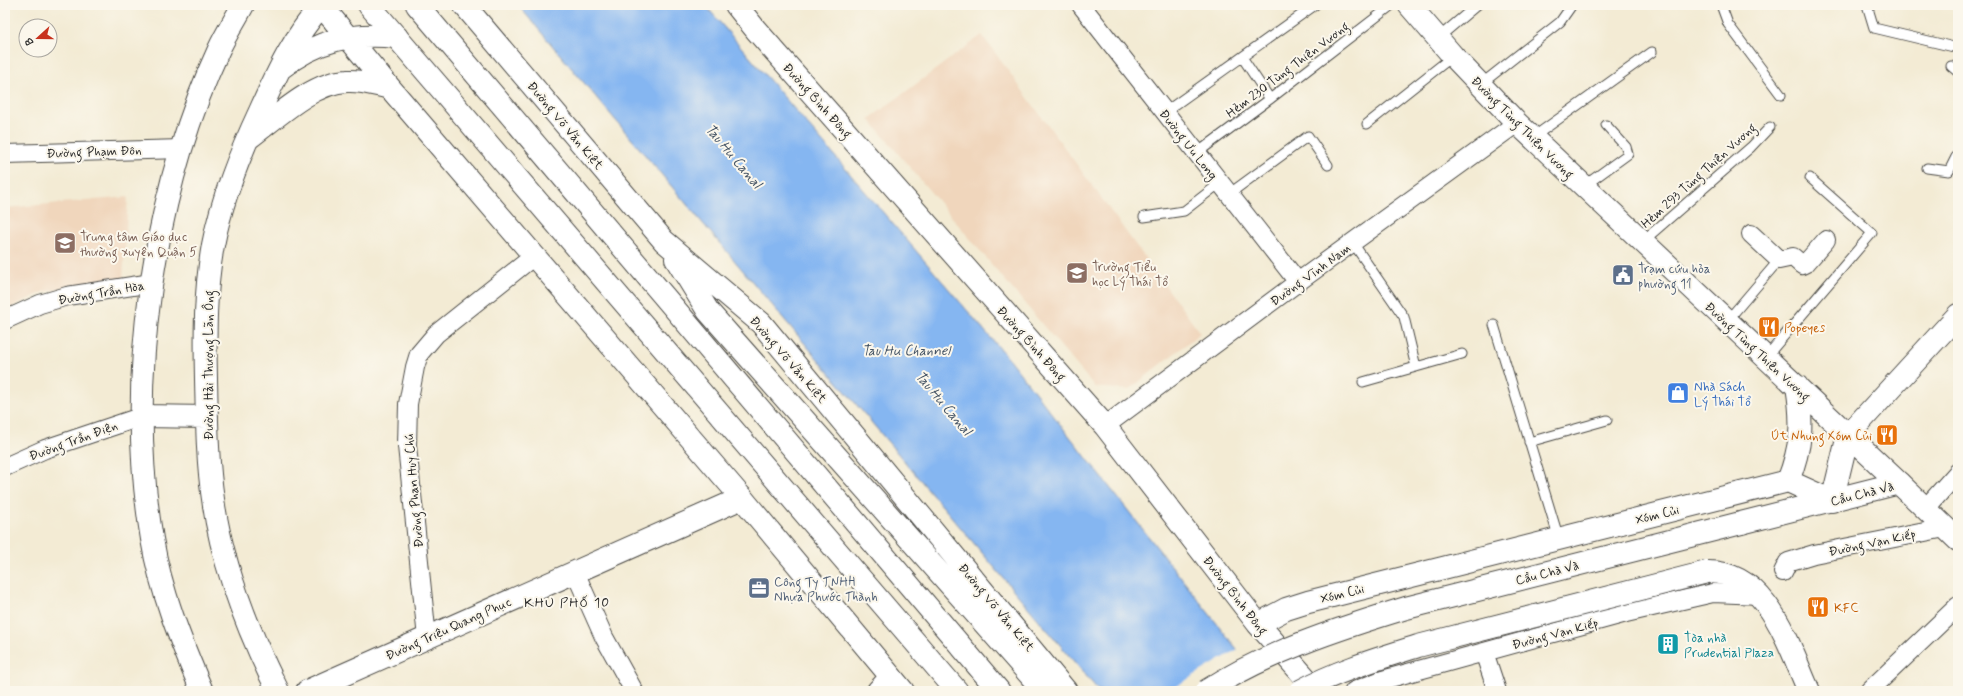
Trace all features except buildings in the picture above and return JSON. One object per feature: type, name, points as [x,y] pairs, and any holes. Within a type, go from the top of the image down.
[{"type":"main road","points":[[321,5],[390,88],[742,498],[891,686]]},
{"type":"main road","name":"Đường Hải Thượng Lãn Ông","points":[[278,691],[265,665],[244,614],[224,556],[213,499],[208,458],[206,417],[205,335],[207,291],[213,244],[224,202],[247,140],[278,70],[291,45],[321,5]]},
{"type":"main road","points":[[369,5],[957,691]]},
{"type":"main road","points":[[417,5],[999,691]]},
{"type":"main road","name":"Đường Võ Văn Kiệt","points":[[464,5],[664,241],[761,323],[1066,691]]},
{"type":"main road","name":"Đường Bình Đông","points":[[736,5],[756,30],[1105,426],[1258,624],[1316,691]]},
{"type":"main road","name":"Đường Tùng Thiện Vương","points":[[1409,5],[1437,39],[1532,138],[1952,534]]},
{"type":"main road","points":[[202,691],[183,647],[164,593],[152,540],[144,483],[143,371],[152,283],[160,237],[182,149],[209,75],[238,10]]},
{"type":"main road","points":[[278,70],[312,48],[330,41],[364,35],[397,37]]},
{"type":"main road","points":[[247,140],[302,99],[328,85],[349,81],[390,88]]},
{"type":"main road","points":[[664,241],[708,311],[1044,691]]},
{"type":"main road","points":[[1796,386],[1801,413],[1801,438],[1797,460],[1788,481],[1832,500],[1848,435],[1958,315]]},
{"type":"main road","points":[[143,416],[206,417]]},
{"type":"main road","name":"Xóm Củi","points":[[1258,624],[1286,609],[1308,602],[1788,481]]},
{"type":"main road","name":"Cầu Chà Và","points":[[1206,691],[1238,672],[1300,643],[1406,608],[1899,484]]},
{"type":"main road","name":"Đường Triệu Quang Phục","points":[[307,691],[742,498]]},
{"type":"main road","points":[[1300,691],[1338,673],[1418,646],[1707,572],[1717,572],[1735,576],[1760,595],[1784,630],[1810,691]]},
{"type":"street","name":"Đường Ưu Long","points":[[1081,5],[1298,282]]},
{"type":"street","name":"Đường Vĩnh Nam","points":[[1105,426],[1298,282],[1517,123]]},
{"type":"street","name":"Đường Phạm Đôn","points":[[5,154],[182,149]]},
{"type":"street","points":[[1751,234],[1780,260],[1792,257],[1802,265],[1806,263],[1826,240]]},
{"type":"street","name":"Đường Phan Huy Chú","points":[[427,638],[407,446],[408,404],[415,367],[419,354],[436,334],[534,256]]},
{"type":"street","name":"Đường Trần Hòa","points":[[5,320],[40,304],[67,296],[152,283]]},
{"type":"street","name":"Đường Trần Điện","points":[[5,467],[45,449],[143,416]]},
{"type":"street","points":[[1926,508],[1958,472]]},
{"type":"street","name":"Đường Vạn Kiếp","points":[[1783,572],[1788,562],[1814,554],[1952,534]]},
{"type":"street","points":[[575,572],[604,637],[634,691]]},
{"type":"street","name":"Đường Vạn Kiếp","points":[[1354,691],[1379,681],[1626,613],[1713,593],[1760,595]]},
{"type":"street","points":[[1869,691],[1958,606]]},
{"type":"street","points":[[1484,652],[1497,691]]},
{"type":"lane","points":[[1165,112],[1315,5]]},
{"type":"lane","name":"Hẻm 230 Tùng Thiện Vương","points":[[1197,153],[1392,5]]},
{"type":"lane","points":[[1437,39],[1477,5]]},
{"type":"lane","points":[[1480,85],[1560,22],[1572,5]]},
{"type":"lane","points":[[1721,5],[1728,24],[1781,95]]},
{"type":"lane","points":[[1867,5],[1874,28],[1958,48]]},
{"type":"lane","points":[[1532,138],[1652,52]]},
{"type":"lane","points":[[1367,124],[1453,56]]},
{"type":"lane","points":[[1242,57],[1270,99]]},
{"type":"lane","points":[[1583,186],[1628,154],[1626,147],[1606,125]]},
{"type":"lane","name":"Hẻm 293 Tùng Thiện Vương","points":[[1642,242],[1751,147],[1770,127]]},
{"type":"lane","points":[[1144,217],[1184,210],[1224,188],[1308,136],[1328,165]]},
{"type":"lane","points":[[1927,168],[1949,171],[1956,158],[1958,158]]},
{"type":"lane","points":[[1766,357],[1872,233],[1810,178]]},
{"type":"lane","points":[[1353,243],[1404,317],[1416,367]]},
{"type":"lane","points":[[1727,322],[1780,260]]},
{"type":"lane","points":[[1494,325],[1558,539]]},
{"type":"lane","points":[[1363,382],[1462,354]]},
{"type":"lane","points":[[1530,442],[1607,420]]},
{"type":"shaded area","name":"Trường Tiểu học Lý Thái Tổ","points":[[982,35],[1200,333],[1129,390],[1095,387],[869,119]]},
{"type":"shaded area","name":"Trung tâm Giáo dục thường xuyên Quận 5","points":[[128,197],[123,279],[43,292],[5,310],[5,208]]},
{"type":"water","name":"Tau Hu Channel","points":[[518,5],[705,5],[1008,358],[1270,691],[1099,691]]},
{"type":"pier","points":[[1238,649],[1272,691],[1168,691]]},
{"type":"place","name":"Trung tâm Giáo dục thường xuyên Quận 5","points":[[65,243]]},
{"type":"place","name":"Trường Tiểu học Lý Thái Tổ","points":[[1077,273]]},
{"type":"place","name":"Trạm cứu hỏa phường 11","points":[[1623,275]]},
{"type":"place","name":"Popeyes","points":[[1769,327]]},
{"type":"place","name":"Nhà Sách Lý Thái Tổ","points":[[1678,393]]},
{"type":"place","name":"Út Nhung Xóm Củi","points":[[1887,435]]},
{"type":"place","name":"Công Ty TNHH Nhựa Phước Thành","points":[[759,588]]},
{"type":"place","name":"KFC","points":[[1818,607]]},
{"type":"place","name":"Tòa nhà Prudential Plaza","points":[[1668,644]]},
{"type":"district","name":"KHU PHỐ 10","points":[[567,602]]},
{"type":"water label","name":"Tau Hu Canal","points":[[734,156]]},
{"type":"water label","name":"Tau Hu Canal","points":[[944,403]]}]
